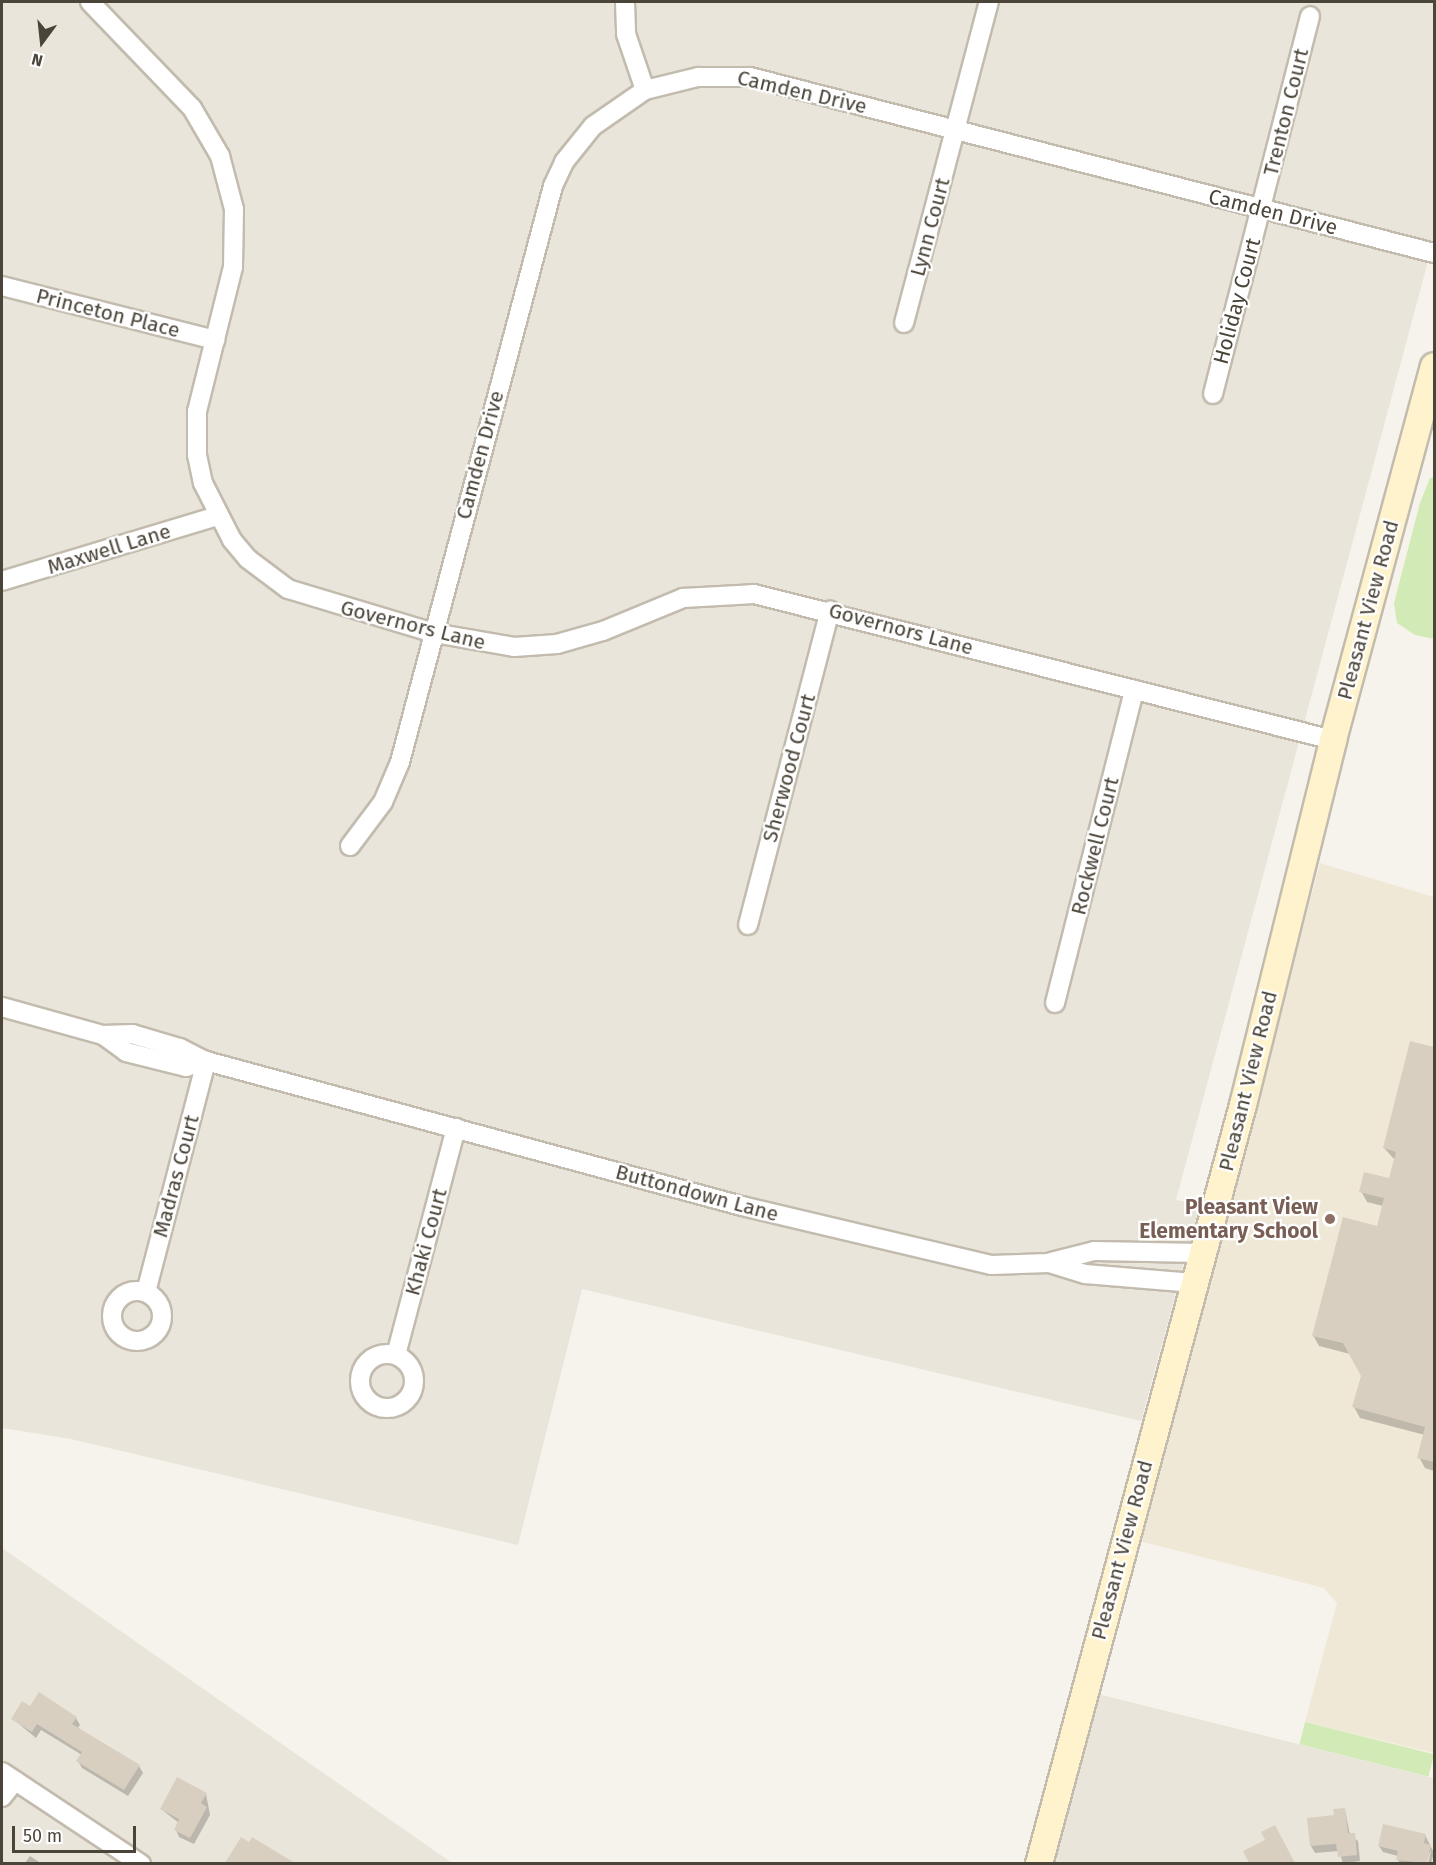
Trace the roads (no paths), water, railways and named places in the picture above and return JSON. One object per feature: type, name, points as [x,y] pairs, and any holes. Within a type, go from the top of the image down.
[{"type":"main road","name":"Pleasant View Road","points":[[1039,1863],[1202,1253],[1244,1105],[1334,740],[1434,366]]},
{"type":"street","name":"Governors Lane","points":[[90,2],[192,108],[220,156],[234,209],[233,267],[197,411],[196,434],[202,483],[218,516],[249,559],[288,589],[434,633],[514,647],[557,644],[603,630],[683,598],[714,593],[754,594],[830,611],[1334,740]]},
{"type":"street","points":[[625,2],[626,34],[645,90]]},
{"type":"street","name":"Lynn Court","points":[[904,323],[957,130],[989,2]]},
{"type":"street","name":"Trenton Court","points":[[1261,209],[1310,16]]},
{"type":"street","name":"Camden Drive","points":[[350,846],[393,782],[553,186],[564,162],[593,126],[645,90],[698,77],[750,77],[1434,253]]},
{"type":"street","name":"Holiday Court","points":[[1213,394],[1261,209]]},
{"type":"street","name":"Princeton Place","points":[[2,286],[215,340]]},
{"type":"street","name":"Maxwell Lane","points":[[2,581],[218,516]]},
{"type":"street","name":"Sherwood Court","points":[[748,925],[830,611]]},
{"type":"street","name":"Rockwell Court","points":[[1055,1003],[1134,690]]},
{"type":"street","name":"Buttondown Lane","points":[[2,1007],[103,1035],[132,1034],[180,1048],[206,1061],[742,1206],[991,1265],[1049,1263],[1085,1274],[1194,1283]]},
{"type":"street","name":"Madras Court","points":[[146,1292],[206,1061]]},
{"type":"street","name":"Khaki Court","points":[[396,1355],[456,1128]]},
{"type":"street","points":[[1049,1263],[1094,1251],[1202,1253]]},
{"type":"street","points":[[2,1797],[8,1776],[141,1863]]},
{"type":"place","name":"Pleasant View Elementary School","points":[[1330,1219]]}]
